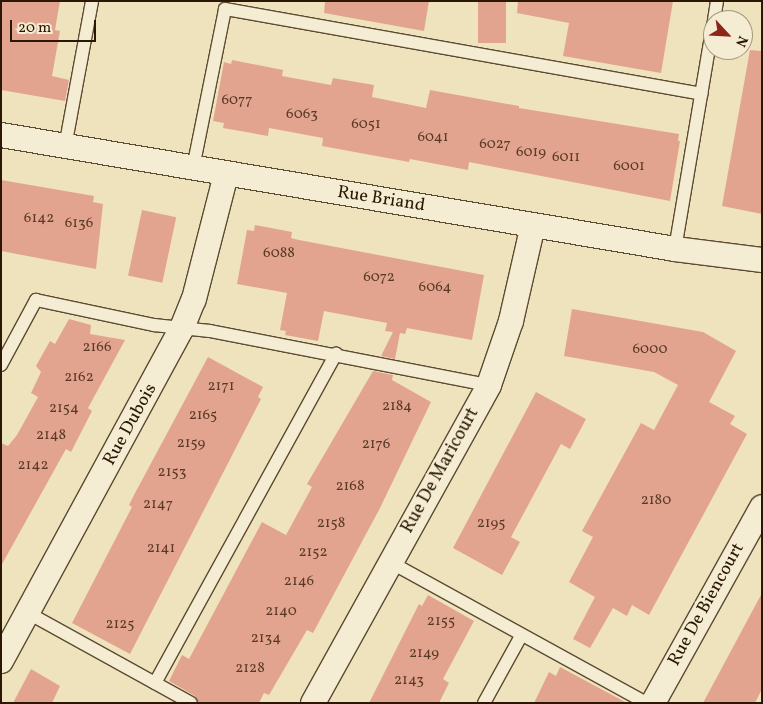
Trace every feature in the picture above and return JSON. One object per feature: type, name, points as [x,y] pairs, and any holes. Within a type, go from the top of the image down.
[{"type":"street","name":"Rue Briand","points":[[1,135],[533,226],[675,249],[762,260]]},
{"type":"street","name":"Rue Dubois","points":[[1,661],[182,328],[194,299],[226,174]]},
{"type":"street","name":"Rue De Maricourt","points":[[313,703],[489,385],[511,322],[533,226]]},
{"type":"street","name":"Rue De Biencourt","points":[[653,703],[762,507]]},
{"type":"lane","points":[[65,147],[92,1]]},
{"type":"lane","points":[[193,168],[225,9],[701,94]]},
{"type":"lane","points":[[675,249],[707,60]]},
{"type":"lane","points":[[1,365],[36,300],[182,328],[336,354],[489,385]]},
{"type":"lane","points":[[155,683],[336,354]]},
{"type":"lane","points":[[390,562],[521,636],[646,703]]},
{"type":"lane","points":[[28,612],[191,703]]},
{"type":"lane","points":[[484,703],[521,636]]},
{"type":"building","points":[[1,1],[60,1],[55,30],[60,31],[52,76],[69,80],[65,101],[1,90]]},
{"type":"building","points":[[325,1],[429,1],[424,31],[324,13]]},
{"type":"building","points":[[478,1],[506,1],[506,43],[478,43]]},
{"type":"building","points":[[518,1],[673,1],[661,73],[563,56],[569,23],[517,13]]},
{"type":"building","points":[[753,50],[762,51],[762,214],[722,206],[748,60],[753,60]]},
{"type":"building","points":[[232,60],[283,70],[282,76],[331,85],[333,78],[374,85],[372,97],[426,108],[430,90],[519,106],[519,108],[679,134],[678,141],[680,141],[670,201],[469,162],[468,170],[410,159],[409,162],[322,146],[323,138],[269,128],[268,136],[223,128],[224,123],[213,121],[224,62],[231,64]]},
{"type":"building","points":[[1,180],[94,196],[93,202],[103,204],[96,269],[1,251]]},
{"type":"building","points":[[142,210],[176,217],[162,283],[128,276]]},
{"type":"building","points":[[255,225],[292,232],[291,238],[299,240],[484,275],[472,340],[407,328],[405,334],[400,333],[395,359],[381,356],[393,332],[385,331],[387,323],[324,311],[318,341],[285,335],[286,331],[280,330],[287,293],[237,284],[247,230],[254,231]]},
{"type":"building","points":[[572,309],[703,332],[736,351],[709,402],[735,416],[730,424],[747,434],[649,615],[632,605],[627,616],[613,608],[590,648],[573,639],[595,597],[569,582],[593,537],[582,531],[641,423],[654,430],[678,385],[654,372],[564,356]]},
{"type":"building","points":[[69,319],[91,325],[90,334],[125,340],[88,408],[92,411],[71,452],[66,449],[1,566],[1,443],[8,446],[17,435],[38,397],[31,393],[41,372],[36,366],[50,341],[55,344]]},
{"type":"building","points":[[208,357],[263,387],[258,397],[261,399],[130,654],[72,623],[132,507],[129,505],[134,495]]},
{"type":"building","points":[[373,371],[393,375],[392,380],[431,402],[380,508],[313,633],[307,630],[269,695],[264,693],[259,703],[199,703],[195,696],[169,681],[182,655],[189,659],[262,522],[286,535],[312,487],[307,484]]},
{"type":"building","points":[[536,392],[586,419],[570,449],[561,444],[511,537],[520,542],[502,575],[453,548]]},
{"type":"building","points":[[762,593],[762,689],[755,703],[703,703]]},
{"type":"building","points":[[428,595],[474,621],[443,679],[449,683],[439,703],[369,703],[419,604],[422,606]]},
{"type":"building","points":[[560,667],[627,703],[534,703],[549,672],[556,676]]},
{"type":"building","points":[[31,669],[60,686],[52,703],[13,703]]}]
